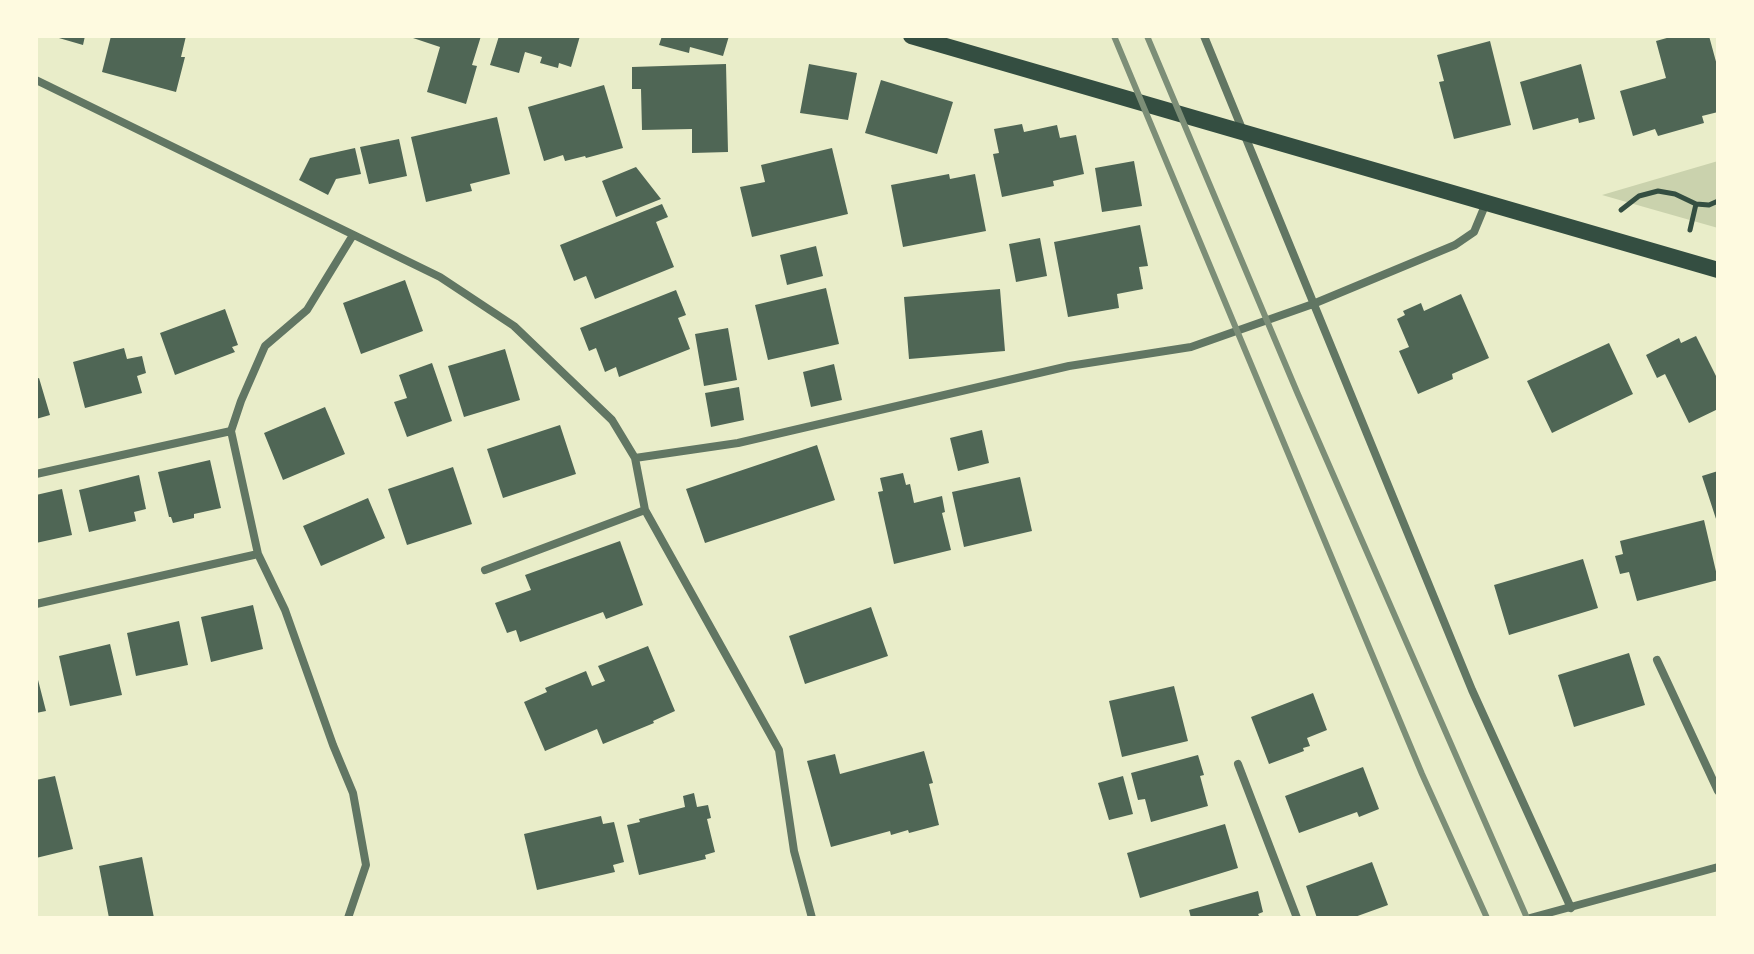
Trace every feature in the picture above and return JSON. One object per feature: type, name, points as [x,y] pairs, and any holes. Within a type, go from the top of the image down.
[{"type":"main road","points":[[911,36],[1718,270]]},
{"type":"street","points":[[1204,36],[1472,690],[1571,908]]},
{"type":"street","points":[[36,80],[440,277],[514,326],[612,420],[635,458],[645,510],[779,750],[794,851],[812,918]]},
{"type":"street","points":[[635,458],[738,443],[1069,366],[1191,347],[1313,304],[1455,245],[1474,232],[1486,203]]},
{"type":"street","points":[[348,918],[366,865],[353,793],[285,610],[258,554],[231,431],[265,346],[307,310],[353,235]]},
{"type":"street","points":[[36,474],[231,431]]},
{"type":"street","points":[[485,570],[645,510]]},
{"type":"street","points":[[36,604],[258,554]]},
{"type":"street","points":[[1657,660],[1718,791]]},
{"type":"street","points":[[1238,764],[1297,918]]},
{"type":"street","points":[[1530,918],[1718,867]]},
{"type":"path","points":[[1620,211],[1639,196],[1658,191],[1675,194],[1696,204],[1709,205],[1718,201]]},
{"type":"path","points":[[1690,231],[1696,204]]},
{"type":"green space","points":[[1718,161],[1718,228],[1602,195]]},
{"type":"building","points":[[52,36],[85,36],[83,45]]},
{"type":"building","points":[[111,36],[186,36],[181,57],[185,57],[176,92],[102,72]]},
{"type":"building","points":[[407,36],[481,36],[472,65],[477,66],[466,104],[427,92],[440,47]]},
{"type":"building","points":[[499,36],[580,36],[571,67],[559,63],[558,68],[540,63],[542,57],[525,52],[519,73],[490,65]]},
{"type":"building","points":[[662,36],[729,36],[723,56],[690,47],[689,53],[659,45]]},
{"type":"building","points":[[1674,36],[1709,36],[1718,69],[1718,112],[1702,116],[1704,123],[1658,136],[1655,129],[1633,136],[1620,91],[1666,78],[1656,41]]},
{"type":"building","points":[[1490,41],[1511,125],[1454,139],[1439,82],[1444,81],[1437,55]]},
{"type":"building","points":[[726,64],[728,152],[692,153],[692,129],[642,130],[641,89],[632,89],[632,67]]},
{"type":"building","points":[[809,64],[857,73],[848,120],[800,113]]},
{"type":"building","points":[[1581,64],[1595,119],[1579,123],[1578,118],[1533,130],[1520,82]]},
{"type":"building","points":[[881,80],[953,102],[937,154],[865,133]]},
{"type":"building","points":[[604,85],[623,148],[586,158],[565,161],[563,155],[544,161],[528,107]]},
{"type":"building","points":[[497,117],[510,174],[470,184],[472,191],[426,202],[411,137]]},
{"type":"building","points":[[1022,124],[1024,132],[1057,125],[1060,138],[1076,135],[1084,174],[1053,181],[1054,186],[1002,197],[993,154],[999,153],[994,129]]},
{"type":"building","points":[[399,139],[407,176],[369,184],[360,147]]},
{"type":"building","points":[[355,148],[361,174],[336,179],[328,195],[299,180],[310,158]]},
{"type":"building","points":[[832,148],[848,214],[752,237],[740,187],[765,182],[761,165]]},
{"type":"building","points":[[1134,161],[1142,206],[1102,212],[1095,168]]},
{"type":"building","points":[[636,167],[661,199],[616,217],[602,181]]},
{"type":"building","points":[[949,174],[950,179],[975,174],[986,231],[903,247],[891,185]]},
{"type":"building","points":[[662,204],[668,217],[656,222],[674,267],[595,299],[586,276],[574,281],[560,245]]},
{"type":"building","points":[[1140,225],[1148,266],[1139,267],[1143,289],[1117,294],[1119,308],[1068,317],[1054,242]]},
{"type":"building","points":[[1040,238],[1047,276],[1016,282],[1009,244]]},
{"type":"building","points":[[816,246],[823,276],[787,285],[780,255]]},
{"type":"building","points":[[405,280],[423,331],[361,354],[343,303]]},
{"type":"building","points":[[826,288],[839,344],[768,360],[755,305]]},
{"type":"building","points":[[1000,289],[1005,351],[909,359],[904,297]]},
{"type":"building","points":[[676,290],[686,315],[678,318],[690,349],[619,377],[616,367],[605,372],[596,348],[589,351],[580,328]]},
{"type":"building","points":[[1461,294],[1489,358],[1452,374],[1453,379],[1418,394],[1399,351],[1409,347],[1397,319],[1405,315],[1403,311],[1421,303],[1424,311]]},
{"type":"building","points":[[225,309],[238,345],[232,347],[235,352],[175,375],[160,333]]},
{"type":"building","points":[[728,328],[737,380],[704,386],[695,334]]},
{"type":"building","points":[[1696,336],[1718,380],[1718,409],[1689,423],[1665,374],[1657,378],[1646,355],[1679,338],[1681,343]]},
{"type":"building","points":[[1609,343],[1633,394],[1552,433],[1527,381]]},
{"type":"building","points":[[124,348],[127,359],[142,356],[146,373],[137,376],[142,393],[85,408],[73,362]]},
{"type":"building","points":[[505,349],[520,400],[464,417],[448,366]]},
{"type":"building","points":[[432,363],[452,421],[407,437],[394,402],[407,398],[399,375]]},
{"type":"building","points":[[834,364],[842,400],[811,407],[803,372]]},
{"type":"building","points":[[39,378],[50,415],[36,419],[36,379]]},
{"type":"building","points":[[739,387],[744,420],[711,427],[705,393]]},
{"type":"building","points":[[325,407],[345,454],[283,480],[264,433]]},
{"type":"building","points":[[560,425],[576,474],[503,498],[487,449]]},
{"type":"building","points":[[982,430],[989,463],[958,471],[950,438]]},
{"type":"building","points":[[817,445],[835,500],[705,543],[686,489]]},
{"type":"building","points":[[210,460],[221,508],[173,523],[158,472]]},
{"type":"building","points":[[453,467],[472,524],[407,545],[388,489]]},
{"type":"building","points":[[1718,471],[1718,522],[1717,522],[1702,476]]},
{"type":"building","points":[[903,473],[906,485],[910,484],[914,503],[942,496],[945,512],[942,513],[951,550],[894,564],[878,492],[883,491],[880,478]]},
{"type":"building","points":[[139,475],[146,509],[134,512],[136,521],[89,532],[79,490]]},
{"type":"building","points":[[1020,477],[1032,531],[964,547],[952,492]]},
{"type":"building","points":[[62,489],[72,535],[36,543],[36,495]]},
{"type":"building","points":[[368,498],[385,538],[321,566],[303,526]]},
{"type":"building","points":[[1704,520],[1718,580],[1637,601],[1629,572],[1620,574],[1615,556],[1623,554],[1620,541]]},
{"type":"building","points":[[620,541],[643,605],[606,619],[603,612],[520,642],[516,630],[507,633],[495,603],[531,590],[525,575]]},
{"type":"building","points":[[1583,559],[1598,608],[1509,635],[1494,585]]},
{"type":"building","points":[[253,605],[263,649],[211,662],[201,617]]},
{"type":"building","points":[[871,607],[888,656],[805,684],[789,636]]},
{"type":"building","points":[[179,621],[188,665],[136,676],[127,633]]},
{"type":"building","points":[[110,644],[122,695],[70,706],[59,656]]},
{"type":"building","points":[[648,646],[675,711],[603,744],[597,729],[545,751],[524,702],[547,692],[545,688],[586,671],[592,686],[605,681],[598,666]]},
{"type":"building","points":[[1629,653],[1645,705],[1574,727],[1558,675]]},
{"type":"building","points":[[36,672],[46,711],[36,713]]},
{"type":"building","points":[[1174,686],[1188,741],[1122,757],[1109,701]]},
{"type":"building","points":[[1313,693],[1327,730],[1307,738],[1310,746],[1303,748],[1304,751],[1269,764],[1251,717]]},
{"type":"building","points":[[924,751],[933,783],[929,784],[939,825],[909,833],[908,830],[891,835],[890,831],[831,847],[807,761],[835,754],[840,774]]},
{"type":"building","points":[[1198,755],[1208,806],[1151,822],[1145,799],[1138,800],[1131,773]]},
{"type":"building","points":[[1363,767],[1379,809],[1359,817],[1357,812],[1299,833],[1285,796]]},
{"type":"building","points":[[55,776],[73,849],[36,858],[36,780]]},
{"type":"building","points":[[1123,776],[1133,814],[1109,820],[1098,783]]},
{"type":"building","points":[[694,793],[697,807],[708,805],[711,818],[707,819],[715,852],[705,855],[706,859],[639,875],[627,825],[685,807],[683,796]]},
{"type":"building","points":[[601,816],[603,824],[614,822],[624,862],[613,865],[615,872],[537,890],[524,834]]},
{"type":"building","points":[[1225,824],[1238,868],[1140,898],[1127,853]]},
{"type":"building","points":[[142,857],[154,918],[109,918],[99,866]]},
{"type":"building","points":[[1372,862],[1388,905],[1352,918],[1317,918],[1306,886]]},
{"type":"building","points":[[1258,891],[1263,912],[1258,914],[1260,918],[1191,918],[1189,910]]},
{"type":"railway","points":[[1114,36],[1422,774],[1487,918]]},
{"type":"railway","points":[[1147,36],[1297,392],[1527,918]]}]
